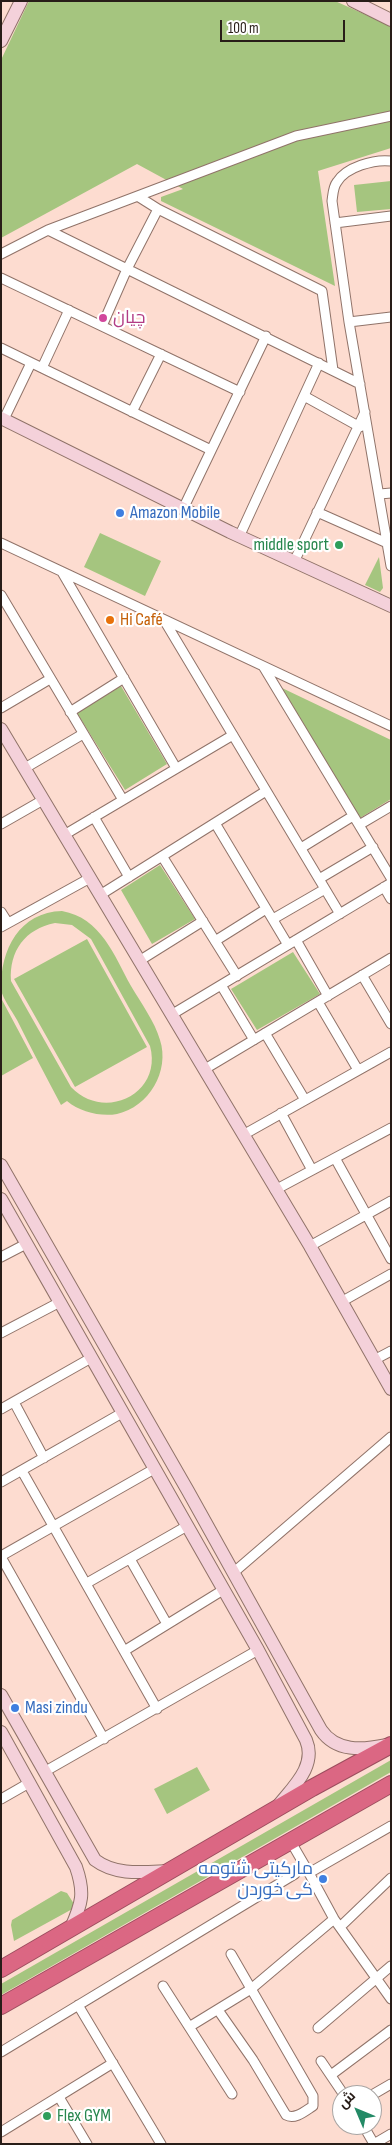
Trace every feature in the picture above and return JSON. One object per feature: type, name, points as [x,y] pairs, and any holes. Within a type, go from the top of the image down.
[{"type":"highway","points":[[1,1969],[391,1745]]},
{"type":"highway","points":[[1,2006],[391,1784]]},
{"type":"street","points":[[1,40],[21,1]]},
{"type":"street","points":[[353,1],[391,20]]},
{"type":"street","points":[[1,254],[48,230],[296,136],[391,116]]},
{"type":"street","points":[[391,161],[369,164],[348,171],[341,176],[333,192],[335,223],[349,322],[391,566]]},
{"type":"street","points":[[139,196],[158,209],[322,291],[333,370]]},
{"type":"street","points":[[102,326],[127,269],[158,209]]},
{"type":"street","points":[[335,223],[391,216]]},
{"type":"street","points":[[48,230],[360,384]]},
{"type":"street","points":[[1,278],[240,392]]},
{"type":"street","points":[[42,368],[70,310]]},
{"type":"street","points":[[349,322],[391,317]]},
{"type":"street","points":[[183,509],[266,336]]},
{"type":"street","points":[[1,348],[211,450]]},
{"type":"street","points":[[132,412],[161,354]]},
{"type":"street","points":[[32,363],[3,419],[239,537],[391,606]]},
{"type":"street","points":[[239,537],[319,363]]},
{"type":"street","points":[[304,396],[360,427]]},
{"type":"street","points":[[294,562],[360,427],[365,412]]},
{"type":"street","points":[[380,494],[391,493]]},
{"type":"street","points":[[317,512],[387,543]]},
{"type":"street","points":[[1,543],[391,726]]},
{"type":"street","points":[[62,572],[176,768]]},
{"type":"street","points":[[1,595],[123,800]]},
{"type":"street","points":[[164,620],[340,914]]},
{"type":"street","points":[[262,666],[391,878]]},
{"type":"street","points":[[70,712],[124,678]]},
{"type":"street","points":[[1,708],[50,679]]},
{"type":"street","points":[[1,728],[310,1246],[391,1389]]},
{"type":"street","points":[[24,768],[83,734]]},
{"type":"street","points":[[64,835],[233,736]]},
{"type":"street","points":[[100,894],[266,791]]},
{"type":"street","points":[[1,824],[44,800]]},
{"type":"street","points":[[359,825],[391,806]]},
{"type":"street","points":[[300,848],[353,816]]},
{"type":"street","points":[[94,817],[129,877]]},
{"type":"street","points":[[215,823],[266,909],[292,942],[328,996]]},
{"type":"street","points":[[319,879],[372,848]]},
{"type":"street","points":[[162,856],[236,976]]},
{"type":"street","points":[[1,912],[5,925],[90,878]]},
{"type":"street","points":[[171,1015],[387,885],[391,899]]},
{"type":"street","points":[[273,919],[325,889]]},
{"type":"street","points":[[215,941],[266,909]]},
{"type":"street","points":[[139,961],[203,921]]},
{"type":"street","points":[[205,1070],[391,958]]},
{"type":"street","points":[[362,975],[391,1024]]},
{"type":"street","points":[[220,985],[254,1040]]},
{"type":"street","points":[[318,1002],[358,1070]]},
{"type":"street","points":[[265,1033],[305,1100]]},
{"type":"street","points":[[243,1135],[391,1052]]},
{"type":"street","points":[[281,1114],[312,1170]]},
{"type":"street","points":[[275,1190],[391,1128]]},
{"type":"street","points":[[335,1158],[391,1259]]},
{"type":"street","points":[[1,1165],[188,1491],[321,1730],[332,1742],[339,1746],[372,1748],[391,1745]]},
{"type":"street","points":[[1,1199],[280,1689],[306,1740],[310,1755],[302,1775],[274,1811]]},
{"type":"street","points":[[310,1246],[391,1201]]},
{"type":"street","points":[[1,1257],[26,1244]]},
{"type":"street","points":[[341,1302],[391,1274]]},
{"type":"street","points":[[1,1334],[60,1302]]},
{"type":"street","points":[[77,1332],[91,1323]]},
{"type":"street","points":[[374,1360],[391,1351]]},
{"type":"street","points":[[1,1409],[91,1358]]},
{"type":"street","points":[[14,1402],[44,1458]]},
{"type":"street","points":[[1,1482],[122,1413]]},
{"type":"street","points":[[233,1573],[391,1437]]},
{"type":"street","points":[[104,1738],[1,1556],[154,1469]]},
{"type":"street","points":[[22,1470],[157,1709]]},
{"type":"street","points":[[173,1500],[188,1491]]},
{"type":"street","points":[[87,1583],[187,1526]]},
{"type":"street","points":[[130,1559],[167,1624]]},
{"type":"street","points":[[124,1651],[223,1590]]},
{"type":"street","points":[[44,1772],[258,1650]]},
{"type":"street","points":[[280,1689],[294,1681]]},
{"type":"street","points":[[1,1695],[90,1853],[98,1862],[123,1871],[171,1870]]},
{"type":"street","points":[[1,1732],[74,1862],[80,1880],[82,1900],[71,1928]]},
{"type":"street","points":[[1,1799],[29,1783]]},
{"type":"street","points":[[309,1873],[391,1826]]},
{"type":"street","points":[[291,1842],[337,1923],[391,2000]]},
{"type":"street","points":[[1,2052],[295,1874]]},
{"type":"street","points":[[190,2027],[251,1989],[337,1923],[391,1878]]},
{"type":"street","points":[[218,2010],[253,2060],[286,2115],[295,2117],[313,2106],[313,2096],[231,1954]]},
{"type":"street","points":[[318,2028],[391,1966]]},
{"type":"street","points":[[163,1986],[232,2094]]},
{"type":"street","points":[[78,2005],[161,2144]]},
{"type":"street","points":[[331,2075],[391,2030]]},
{"type":"street","points":[[321,2061],[338,2085]]},
{"type":"street","points":[[1,2132],[113,2063]]},
{"type":"street","points":[[59,2097],[87,2144]]},
{"type":"street","points":[[374,2144],[391,2134]]},
{"type":"green space","points":[[29,1],[335,1],[391,26],[391,148],[318,171],[335,286],[161,201],[161,197],[183,189],[137,164],[1,238],[1,60]]},
{"type":"green space","points":[[391,181],[391,209],[357,212],[354,185]]},
{"type":"green space","points":[[100,533],[161,561],[145,596],[84,567]]},
{"type":"green space","points":[[379,557],[383,588],[380,592],[365,585]]},
{"type":"green space","points":[[121,686],[167,764],[125,790],[77,713]]},
{"type":"green space","points":[[282,688],[391,740],[391,799],[360,818]]},
{"type":"green space","points":[[160,865],[195,919],[152,944],[121,890]]},
{"type":"green space","points":[[62,911],[75,915],[87,921],[96,930],[112,950],[158,1033],[162,1052],[162,1064],[159,1075],[147,1096],[139,1104],[128,1110],[117,1114],[104,1115],[84,1111],[67,1101],[61,1105],[2,994],[4,961],[15,936],[35,918],[47,913]],"holes":[[[55,923],[72,925],[91,939],[150,1046],[152,1063],[148,1078],[128,1098],[114,1102],[99,1102],[84,1097],[71,1087],[11,981],[11,970],[16,951],[27,936],[35,930]]]},
{"type":"green space","points":[[87,939],[147,1047],[75,1087],[14,979]]},
{"type":"green space","points":[[293,952],[320,994],[257,1030],[231,989]]},
{"type":"green space","points":[[1,998],[33,1058],[1,1076]]},
{"type":"green space","points":[[391,1760],[391,1772],[1,1995],[1,1984]]},
{"type":"green space","points":[[197,1767],[210,1790],[167,1814],[154,1789]]},
{"type":"green space","points":[[61,1891],[67,1893],[76,1907],[14,1941],[12,1920]]},
{"type":"place","name":"چيان","points":[[103,318]]},
{"type":"place","name":"Amazon Mobile","points":[[120,513]]},
{"type":"place","name":"middle sport","points":[[339,545]]},
{"type":"place","name":"Hi Café","points":[[110,620]]},
{"type":"place","name":"Masi zindu","points":[[15,1708]]},
{"type":"place","name":"مارکیتی شتومه کی خوردن","points":[[323,1879]]},
{"type":"place","name":"Flex GYM","points":[[47,2116]]}]
